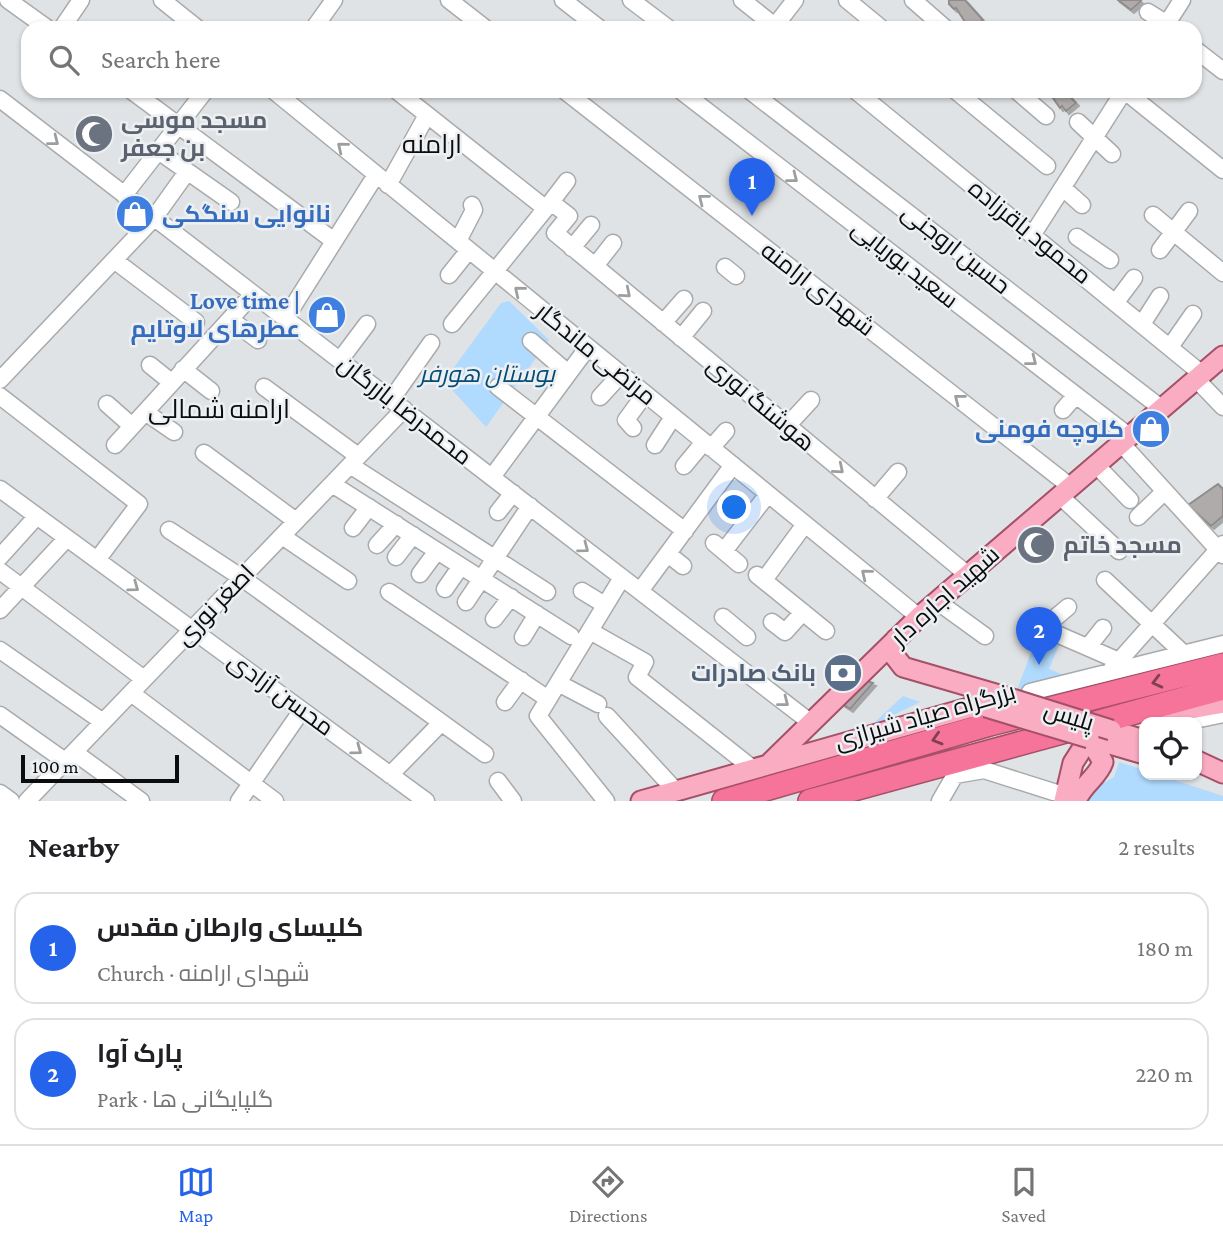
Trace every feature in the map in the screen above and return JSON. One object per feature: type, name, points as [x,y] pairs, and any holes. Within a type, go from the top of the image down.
[{"type":"highway","name":"بزرگراه صیاد شیرازی","points":[[724,801],[990,724],[1223,665]]},
{"type":"highway","name":"بزرگراه صیاد شیرازی","points":[[810,801],[1085,738],[1223,688]]},
{"type":"main road","name":"شهید اجاره دار","points":[[761,765],[810,722],[919,617],[1223,356]]},
{"type":"main road","name":"پلیس","points":[[896,639],[893,654],[903,667],[1139,738]]},
{"type":"main road","points":[[1085,738],[1223,703]]},
{"type":"main road","points":[[641,801],[968,708],[986,708],[1139,753]]},
{"type":"main road","points":[[1069,799],[1102,767],[1101,756],[1085,738]]},
{"type":"main road","points":[[1069,799],[1085,738]]},
{"type":"street","points":[[8,0],[37,21]]},
{"type":"street","points":[[67,21],[82,0]]},
{"type":"street","points":[[162,0],[188,21]]},
{"type":"street","points":[[320,21],[334,0]]},
{"type":"street","points":[[449,0],[476,21]]},
{"type":"street","points":[[563,0],[590,21]]},
{"type":"street","points":[[631,0],[659,21]]},
{"type":"street","points":[[741,0],[768,21]]},
{"type":"street","points":[[780,21],[795,0]]},
{"type":"street","points":[[847,0],[872,21]]},
{"type":"street","points":[[1171,21],[1182,0]]},
{"type":"street","points":[[919,2],[938,21]]},
{"type":"street","points":[[1148,12],[1160,21]]},
{"type":"street","points":[[1202,55],[1223,71]]},
{"type":"street","points":[[141,98],[334,241]]},
{"type":"street","points":[[124,195],[199,98]]},
{"type":"street","name":"مرتضی ماندگار","points":[[282,98],[919,617]]},
{"type":"street","points":[[406,98],[548,205]]},
{"type":"street","name":"شهدای ارامنه","points":[[574,98],[1065,491],[1119,551]]},
{"type":"street","name":"سعید بوریایی","points":[[690,98],[1076,395],[1125,440],[1165,491],[1221,549]]},
{"type":"street","name":"حسین اروجنی","points":[[763,98],[1161,408]]},
{"type":"street","name":"محمود باقرزاده","points":[[865,98],[1170,347],[1199,376],[1223,407]]},
{"type":"street","points":[[964,98],[1047,166]]},
{"type":"street","points":[[1025,98],[1046,116]]},
{"type":"street","points":[[1033,234],[1120,98]]},
{"type":"street","points":[[1134,98],[1223,170]]},
{"type":"street","name":"محمدرضا بازرگان","points":[[2,112],[124,195],[810,722]]},
{"type":"street","points":[[285,318],[334,241],[382,180],[427,115]]},
{"type":"street","points":[[1078,122],[1112,154]]},
{"type":"street","points":[[164,155],[231,202]]},
{"type":"street","points":[[0,380],[154,218],[187,172]]},
{"type":"street","points":[[452,324],[567,181]]},
{"type":"street","points":[[1062,188],[1082,205]]},
{"type":"street","points":[[448,275],[463,246],[474,210],[471,205]]},
{"type":"street","name":"هوشنگ نوری","points":[[548,205],[569,216],[555,233],[572,248],[968,575]]},
{"type":"street","points":[[1160,250],[1189,211]]},
{"type":"street","points":[[1153,215],[1223,273]]},
{"type":"street","points":[[572,248],[592,225]]},
{"type":"street","points":[[1076,269],[1084,242],[1110,260]]},
{"type":"street","points":[[595,266],[614,243]]},
{"type":"street","points":[[114,260],[214,335]]},
{"type":"street","points":[[1116,302],[1134,278]]},
{"type":"street","points":[[115,445],[253,294]]},
{"type":"street","points":[[1142,324],[1160,296]]},
{"type":"street","points":[[663,323],[684,299]]},
{"type":"street","points":[[681,338],[703,311]]},
{"type":"street","points":[[1170,347],[1193,314]]},
{"type":"street","points":[[230,318],[258,341]]},
{"type":"street","points":[[340,360],[367,324]]},
{"type":"street","points":[[531,341],[568,373]]},
{"type":"street","name":"اصغر نوری","points":[[27,801],[354,461],[398,405],[431,343]]},
{"type":"street","points":[[492,477],[588,347]]},
{"type":"street","points":[[150,365],[171,382]]},
{"type":"street","points":[[183,369],[211,391]]},
{"type":"street","points":[[601,398],[621,374]]},
{"type":"street","points":[[264,387],[354,461],[547,592]]},
{"type":"street","points":[[498,387],[685,531]]},
{"type":"street","points":[[634,428],[626,420],[645,394]]},
{"type":"street","points":[[1063,410],[1076,395]]},
{"type":"street","points":[[0,396],[139,504],[97,560]]},
{"type":"street","points":[[787,426],[811,400]]},
{"type":"street","points":[[107,404],[132,426]]},
{"type":"street","points":[[145,412],[174,432]]},
{"type":"street","points":[[655,445],[673,417]]},
{"type":"street","points":[[685,467],[726,431]]},
{"type":"street","points":[[204,453],[296,521]]},
{"type":"street","points":[[640,591],[733,466]]},
{"type":"street","points":[[1096,466],[1130,500]]},
{"type":"street","points":[[875,499],[899,472]]},
{"type":"street","points":[[332,484],[571,636]]},
{"type":"street","name":"محسن آزادی","points":[[0,489],[426,801]]},
{"type":"street","points":[[1138,517],[1165,491]]},
{"type":"street","points":[[498,512],[513,493]]},
{"type":"street","points":[[739,564],[719,547],[768,494]]},
{"type":"street","points":[[466,602],[530,506]]},
{"type":"street","points":[[353,528],[369,507]]},
{"type":"street","points":[[0,556],[37,516]]},
{"type":"street","points":[[377,545],[396,524]]},
{"type":"street","points":[[804,524],[761,577],[826,631]]},
{"type":"street","points":[[543,539],[554,525]]},
{"type":"street","points":[[169,530],[242,578],[485,754]]},
{"type":"street","points":[[396,557],[413,535]]},
{"type":"street","points":[[282,536],[348,581]]},
{"type":"street","points":[[0,610],[67,537]]},
{"type":"street","points":[[1115,665],[1221,549]]},
{"type":"street","points":[[420,574],[438,551]]},
{"type":"street","points":[[668,554],[683,566]]},
{"type":"street","points":[[445,589],[461,566]]},
{"type":"street","points":[[0,571],[144,680]]},
{"type":"street","points":[[1105,580],[1182,653]]},
{"type":"street","points":[[607,801],[539,721],[538,716],[620,581]]},
{"type":"street","points":[[582,591],[605,605]]},
{"type":"street","points":[[389,592],[548,699]]},
{"type":"street","points":[[494,619],[511,597]]},
{"type":"street","points":[[938,602],[985,636]]},
{"type":"street","points":[[1069,607],[1043,628],[1088,647],[1115,665]]},
{"type":"street","points":[[772,622],[785,632],[803,612]]},
{"type":"street","points":[[523,637],[537,614]]},
{"type":"street","points":[[712,646],[727,620],[747,637]]},
{"type":"street","points":[[1088,647],[1103,628]]},
{"type":"street","points":[[590,631],[645,662],[636,677],[761,765]]},
{"type":"street","points":[[1030,692],[1115,665],[1223,644]]},
{"type":"street","points":[[0,650],[103,722]]},
{"type":"street","points":[[505,702],[520,680]]},
{"type":"street","points":[[558,683],[602,710],[675,790]]},
{"type":"street","points":[[131,692],[275,801]]},
{"type":"street","points":[[239,801],[302,710]]},
{"type":"street","points":[[0,715],[141,801]]},
{"type":"street","points":[[1202,719],[1223,715]]},
{"type":"street","points":[[390,775],[441,723]]},
{"type":"street","points":[[1115,731],[1139,729]]},
{"type":"street","points":[[940,801],[955,775],[984,770],[1069,799]]},
{"type":"street","points":[[498,781],[513,801]]},
{"type":"street","points":[[0,793],[11,801]]},
{"type":"green space","name":"بوستان هورفر","points":[[509,301],[549,340],[486,427],[444,381],[501,303]]},
{"type":"green space","points":[[1038,633],[1061,640],[1049,669],[1069,677],[1016,693]]},
{"type":"green space","points":[[903,696],[920,702],[877,723],[876,721]]},
{"type":"green space","points":[[1119,762],[1139,768],[1139,780],[1174,780],[1223,796],[1223,801],[1086,801],[1090,791],[1114,777]]},
{"type":"building","points":[[949,0],[965,0],[983,20],[964,21],[956,8],[949,4]]},
{"type":"building","points":[[1118,0],[1139,0],[1141,1],[1131,10]]},
{"type":"building","points":[[1053,98],[1071,98],[1076,103],[1066,111],[1062,106],[1060,108]]},
{"type":"building","points":[[1218,484],[1223,489],[1223,516],[1211,526],[1188,505]]},
{"type":"building","points":[[864,680],[873,683],[850,709],[841,703]]},
{"type":"place","name":"مسجد موسی بن جعفر","points":[[94,134]]},
{"type":"place","name":"نانوایی سنگکی","points":[[135,214]]},
{"type":"place","name":"کلیسای وارطان مقدس","points":[[752,216]]},
{"type":"place","name":"Love time | عطرهای لاوتایم","points":[[327,315]]},
{"type":"place","name":"کلوچه فومنی","points":[[1151,429]]},
{"type":"place","name":"مسجد خاتم","points":[[1036,545]]},
{"type":"place","name":"پارک آوا","points":[[1039,665]]},
{"type":"place","name":"بانک صادرات","points":[[843,673]]},
{"type":"district","name":"ارامنه","points":[[432,144]]},
{"type":"district","name":"ارامنه شمالی","points":[[219,409]]}]
